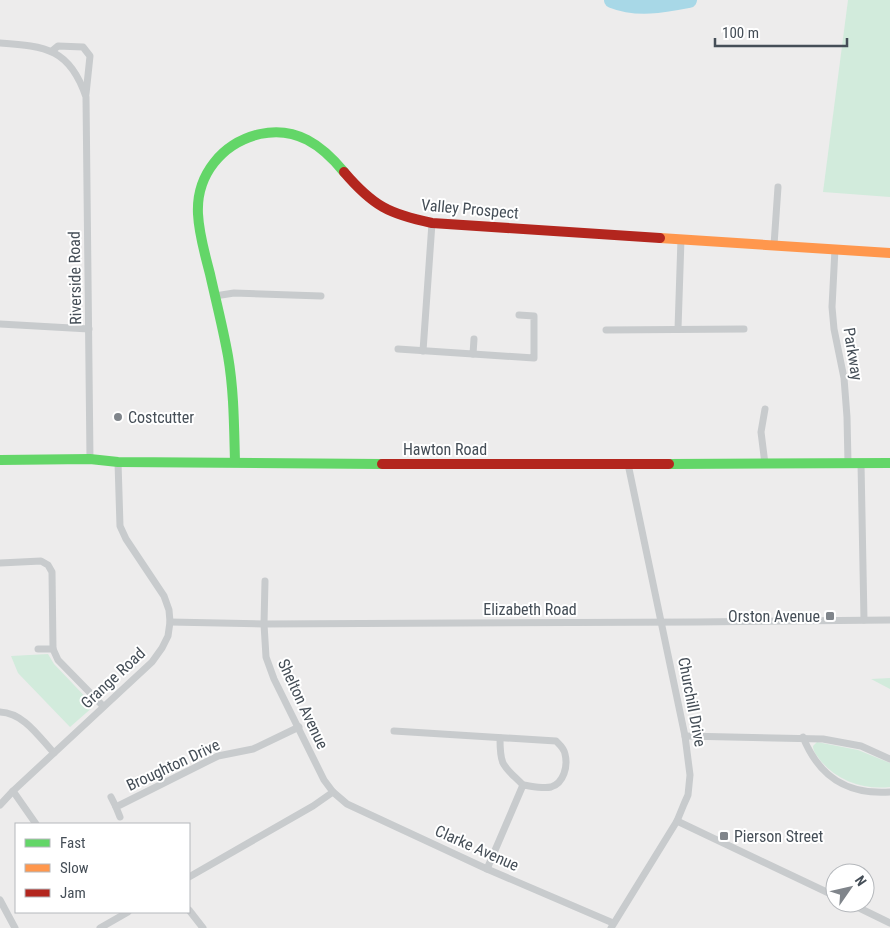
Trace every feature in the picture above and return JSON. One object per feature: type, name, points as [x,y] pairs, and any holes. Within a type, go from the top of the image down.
[{"type":"street","name":"Riverside Road","points":[[0,43],[23,45],[52,51],[62,57],[80,81],[86,97]]},
{"type":"street","name":"Riverside Road","points":[[52,51],[58,46],[83,47],[90,56],[86,97],[90,459]]},
{"type":"street","name":"Valley Prospect","points":[[235,462],[233,382],[226,342],[203,247],[198,209],[204,181],[216,159],[235,143],[253,135],[274,131],[295,134],[312,140],[328,152],[359,188],[380,207],[402,217],[432,223],[890,253]]},
{"type":"street","points":[[774,245],[778,187]]},
{"type":"street","points":[[423,350],[432,223]]},
{"type":"street","points":[[678,329],[681,239]]},
{"type":"street","name":"Parkway","points":[[835,249],[832,307],[834,329],[844,378],[848,463]]},
{"type":"street","points":[[214,296],[234,293],[321,296]]},
{"type":"street","points":[[398,349],[534,358],[534,316],[519,315]]},
{"type":"street","points":[[0,324],[89,329]]},
{"type":"street","points":[[606,330],[744,329]]},
{"type":"street","points":[[473,354],[474,339]]},
{"type":"street","points":[[764,464],[761,432],[765,409]]},
{"type":"street","name":"Hawton Road","points":[[0,460],[90,459],[118,462],[628,464],[890,463]]},
{"type":"street","name":"Grange Road","points":[[0,805],[13,790],[152,662],[168,636],[169,610],[164,596],[126,539],[120,526],[118,462]]},
{"type":"street","name":"Churchill Drive","points":[[612,926],[677,821],[688,795],[690,785],[690,763],[685,736],[628,464]]},
{"type":"street","points":[[861,464],[864,620]]},
{"type":"street","points":[[0,563],[41,561],[48,565],[52,572],[53,648],[58,660],[103,706]]},
{"type":"street","name":"Shelton Avenue","points":[[265,581],[264,624],[266,657],[274,679],[324,780],[333,792]]},
{"type":"street","name":"Elizabeth Road","points":[[170,622],[264,624],[890,620]]},
{"type":"street","points":[[38,649],[53,648]]},
{"type":"street","points":[[0,712],[7,713],[25,722],[54,753]]},
{"type":"street","name":"Broughton Drive","points":[[116,807],[218,756],[252,749],[298,727]]},
{"type":"street","points":[[394,731],[556,741],[565,753],[564,775],[558,783],[550,787],[523,786],[502,764],[500,738]]},
{"type":"street","points":[[685,736],[803,737],[861,746],[890,759]]},
{"type":"street","points":[[803,737],[808,750],[817,764],[840,784],[859,791],[890,792]]},
{"type":"street","points":[[487,869],[523,786]]},
{"type":"street","points":[[13,790],[35,823]]},
{"type":"street","points":[[190,876],[313,806],[333,792]]},
{"type":"street","name":"Clarke Avenue","points":[[333,792],[347,804],[612,926]]},
{"type":"street","name":"Broughton Drive","points":[[112,797],[120,817]]},
{"type":"street","points":[[677,821],[825,891]]},
{"type":"street","points":[[0,900],[15,928]]},
{"type":"street","points":[[190,911],[203,928]]},
{"type":"street","points":[[100,928],[126,913]]},
{"type":"street","points":[[870,913],[890,923]]},
{"type":"green space","points":[[848,0],[890,0],[890,197],[823,192]]},
{"type":"green space","points":[[48,654],[54,664],[94,706],[70,727],[18,673],[11,656]]},
{"type":"green space","points":[[890,678],[890,689],[871,679]]},
{"type":"green space","points":[[817,742],[858,750],[890,763],[890,787],[880,788],[861,785],[834,774],[814,752],[813,746]]},
{"type":"waterway","points":[[612,0],[640,6],[689,0]]},
{"type":"traffic: fast","points":[[235,462],[233,395],[230,369],[202,244],[198,214],[202,186],[207,174],[223,153],[246,138],[273,132],[297,135],[307,140],[327,154],[344,172]]},
{"type":"traffic: fast","points":[[0,460],[90,459],[118,462],[382,464]]},
{"type":"traffic: fast","points":[[669,464],[890,463]]},
{"type":"traffic: slow","points":[[660,238],[890,253]]},
{"type":"traffic: jam","points":[[344,172],[364,193],[383,207],[404,216],[432,223],[660,238]]},
{"type":"traffic: jam","points":[[382,464],[669,464]]},
{"type":"place","name":"Costcutter","points":[[118,417]]},
{"type":"place","name":"Orston Avenue","points":[[830,616]]},
{"type":"place","name":"Pierson Street","points":[[724,836]]}]
